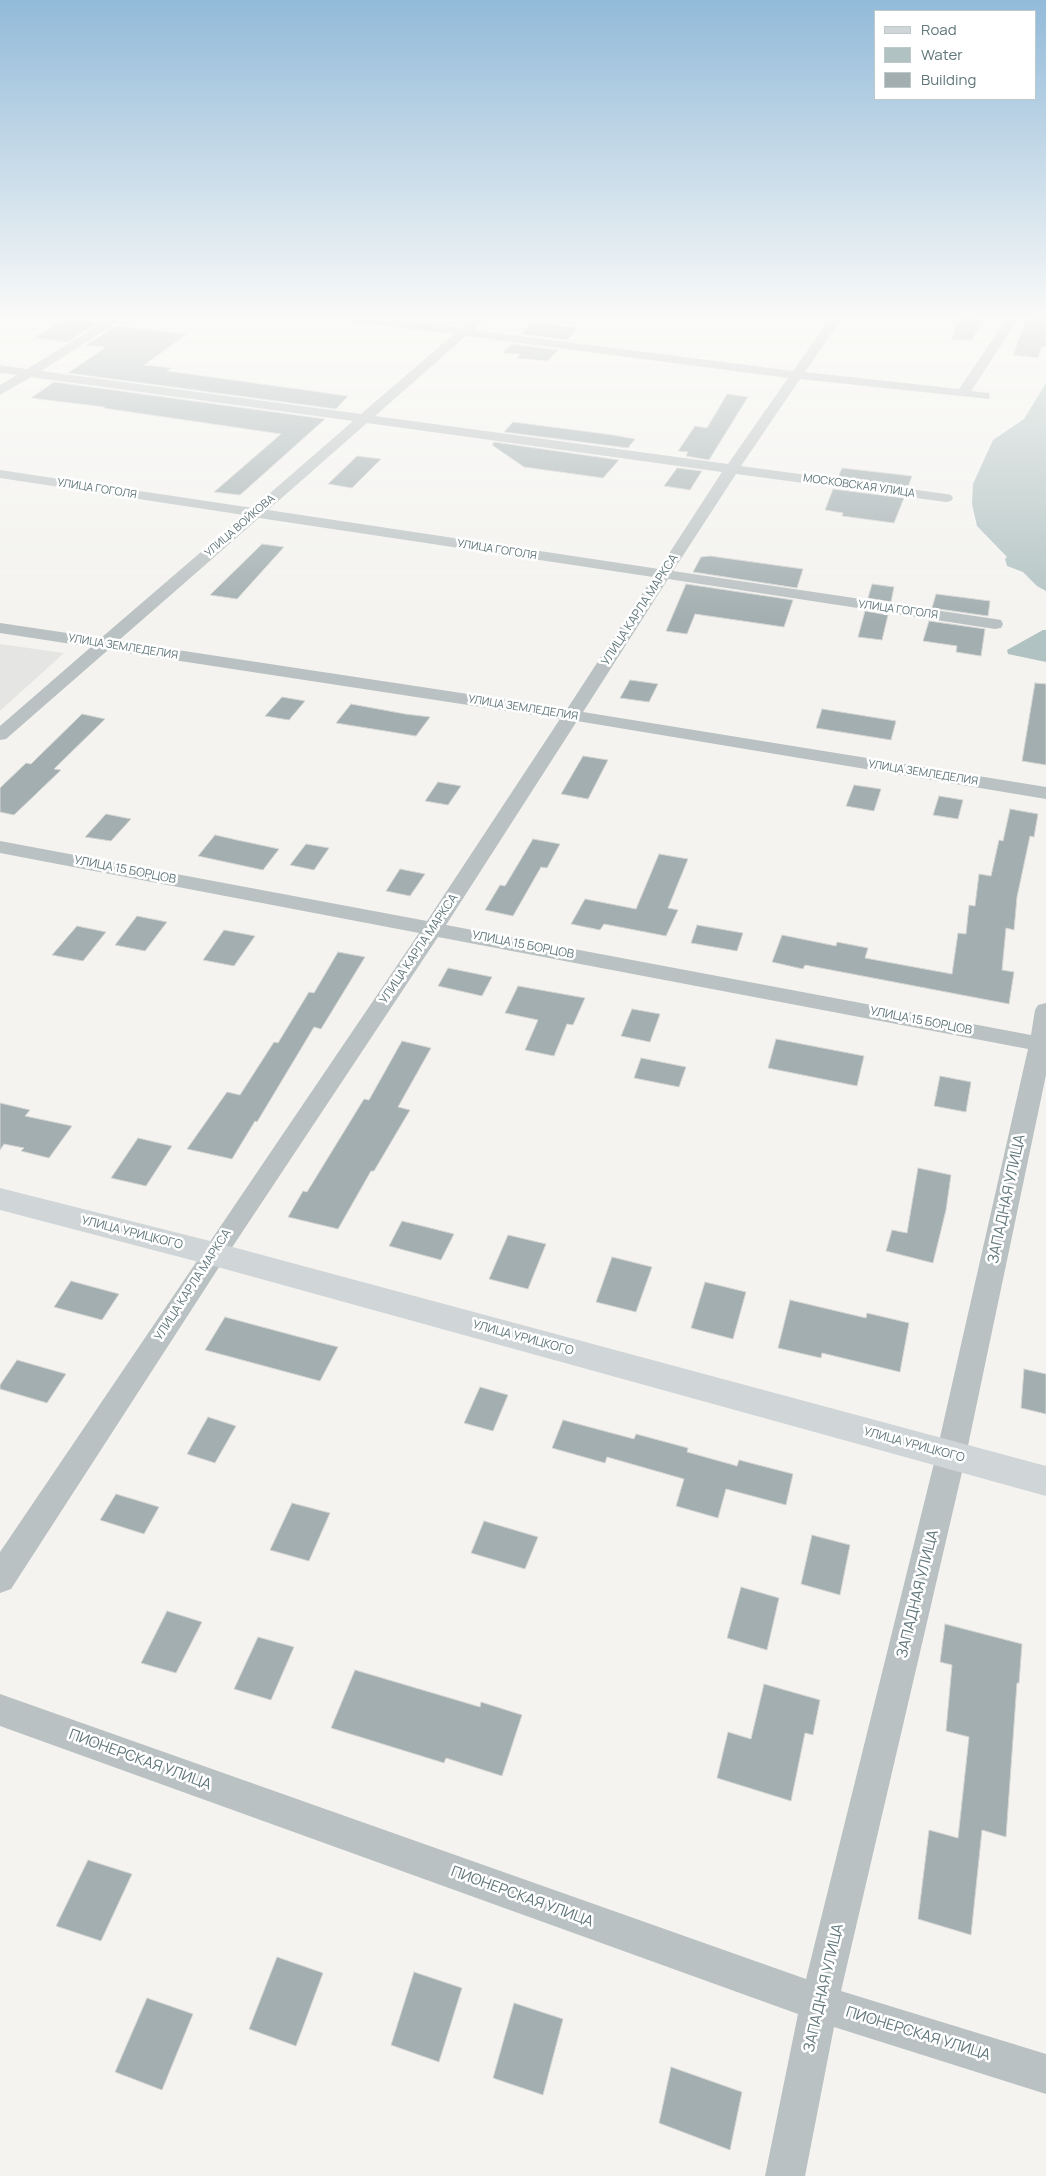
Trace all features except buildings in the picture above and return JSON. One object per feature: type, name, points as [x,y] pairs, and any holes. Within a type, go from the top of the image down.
[{"type":"street","name":"УЛИЦА ВОЙКОВА","points":[[0,735],[362,420]]},
{"type":"street","name":"МОСКОВСКАЯ УЛИЦА","points":[[375,420],[946,498]]},
{"type":"street","name":"УЛИЦА КАРЛА МАРКСА","points":[[0,1579],[214,1254],[434,927],[764,420]]},
{"type":"street","name":"УЛИЦА ГОГОЛЯ","points":[[0,474],[995,624]]},
{"type":"street","name":"УЛИЦА ЗЕМЛЕДЕЛИЯ","points":[[0,628],[571,715],[1046,793]]},
{"type":"street","name":"УЛИЦА 15 БОРЦОВ","points":[[0,847],[434,927],[1043,1044]]},
{"type":"street","name":"ЗАПАДНАЯ УЛИЦА","points":[[785,2176],[819,2003],[951,1455],[1043,1044],[1046,1010]]},
{"type":"street","name":"УЛИЦА УРИЦКОГО","points":[[0,1199],[214,1254],[1046,1481]]},
{"type":"street","name":"ПИОНЕРСКАЯ УЛИЦА","points":[[0,1710],[819,2003],[1046,2074]]},
{"type":"shaded area","points":[[0,644],[64,653],[0,711]]},
{"type":"water","points":[[1023,420],[1046,420],[1046,591],[1037,586],[1023,572],[1007,566],[1005,559],[1007,557],[977,526],[972,504],[973,484],[993,440]]},
{"type":"water","points":[[1046,630],[1046,662],[1008,654],[1007,650]]}]
